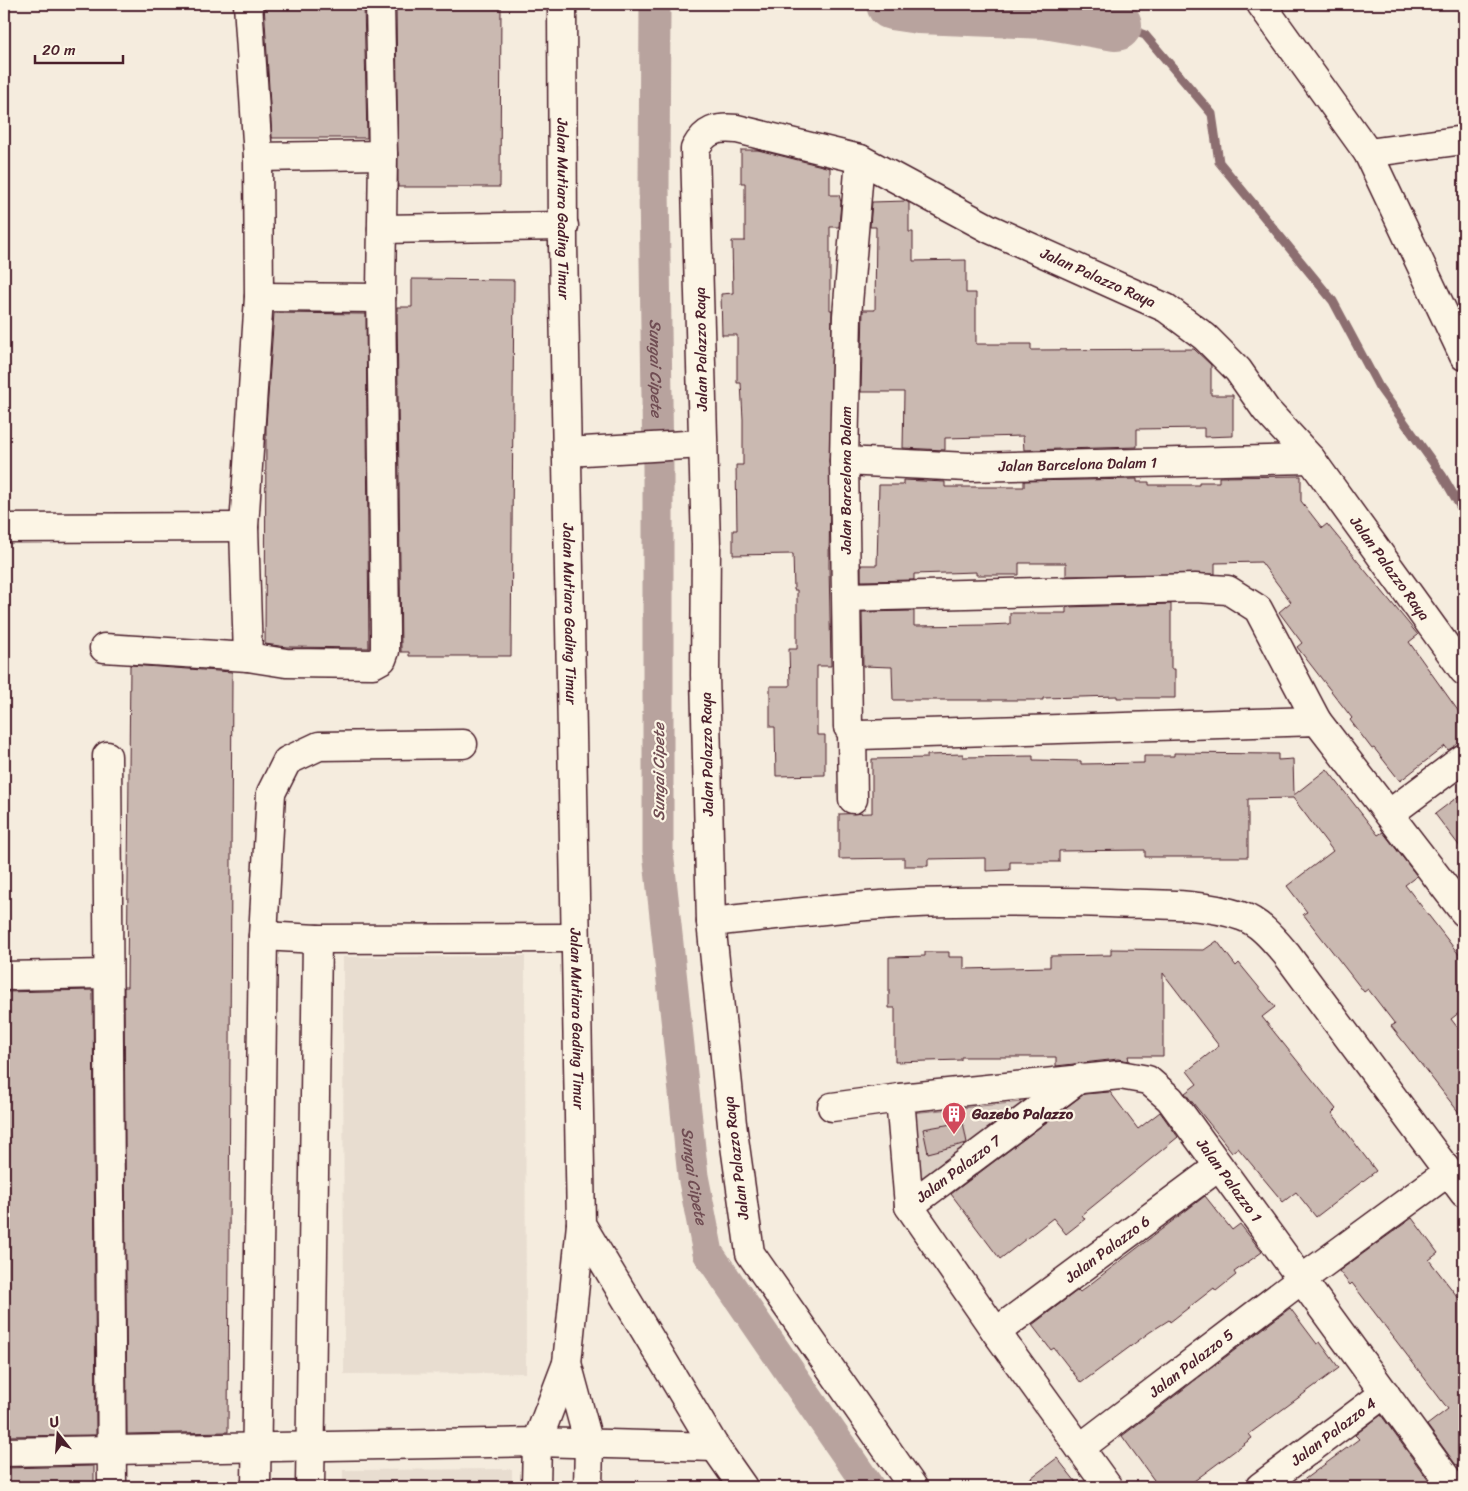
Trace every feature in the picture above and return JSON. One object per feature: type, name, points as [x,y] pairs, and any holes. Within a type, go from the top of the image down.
[{"type":"street","points":[[248,4],[258,157],[259,297],[244,527],[248,657]]},
{"type":"street","points":[[104,648],[248,657],[286,663],[372,664],[382,659],[385,651],[385,629],[381,298],[383,155],[380,4]]},
{"type":"street","name":"Jalan Mutiara Gading Timur","points":[[536,1487],[537,1442],[567,1362],[581,1224],[574,938],[562,4]]},
{"type":"street","points":[[1262,4],[1368,153],[1464,356]]},
{"type":"street","name":"Jalan Palazzo Raya","points":[[913,1487],[750,1253],[732,1124],[711,922],[707,791],[706,545],[692,444],[695,149],[702,136],[711,130],[722,127],[737,129],[860,160],[990,228],[1166,308],[1205,337],[1238,370],[1266,410],[1311,459],[1464,671]]},
{"type":"street","points":[[1368,153],[1464,140]]},
{"type":"street","points":[[258,157],[383,155]]},
{"type":"street","name":"Jalan Barcelona Dalam","points":[[852,799],[852,733],[848,727],[844,460],[847,316],[860,160]]},
{"type":"street","points":[[382,229],[564,226]]},
{"type":"street","points":[[259,297],[381,298]]},
{"type":"street","points":[[567,452],[692,444]]},
{"type":"street","name":"Jalan Barcelona Dalam 1","points":[[844,460],[968,467],[1311,459]]},
{"type":"street","points":[[4,528],[244,527]]},
{"type":"street","points":[[847,597],[1195,588],[1228,590],[1258,608],[1317,721],[1464,912]]},
{"type":"street","points":[[852,733],[870,735],[1317,721]]},
{"type":"street","points":[[256,1487],[263,936],[271,793],[287,761],[318,746],[463,744]]},
{"type":"street","points":[[107,756],[112,1487]]},
{"type":"street","points":[[1389,814],[1464,758]]},
{"type":"street","points":[[711,922],[881,905],[971,902],[1163,905],[1210,908],[1243,916],[1270,935],[1287,955],[1464,1193]]},
{"type":"street","points":[[263,936],[317,939],[574,938]]},
{"type":"street","points":[[310,1487],[317,939]]},
{"type":"street","points":[[4,976],[107,974]]},
{"type":"street","name":"Jalan Palazzo 1","points":[[832,1107],[1120,1074],[1148,1080],[1170,1099],[1453,1487]]},
{"type":"street","name":"Jalan Palazzo 7","points":[[909,1206],[1081,1078]]},
{"type":"street","points":[[900,1098],[909,1206],[996,1332],[1108,1487]]},
{"type":"street","name":"Jalan Palazzo 6","points":[[996,1332],[1218,1167]]},
{"type":"street","name":"Jalan Palazzo 5","points":[[1080,1448],[1302,1279],[1448,1172]]},
{"type":"street","name":"Jalan Mutiara Gading Timur","points":[[581,1224],[715,1447],[743,1487]]},
{"type":"street","name":"Jalan Mutiara Gading Timur","points":[[567,1362],[589,1444],[588,1487]]},
{"type":"street","name":"Jalan Palazzo 4","points":[[1260,1487],[1385,1393]]},
{"type":"street","points":[[4,1452],[112,1449],[310,1448],[537,1442],[715,1447]]},
{"type":"shaded area","points":[[525,956],[526,1373],[344,1374],[343,957]]},
{"type":"shaded area","points":[[1032,1101],[918,1185],[912,1113]]},
{"type":"shaded area","points":[[512,1469],[512,1487],[343,1487],[343,1470]]},
{"type":"building","points":[[264,4],[364,4],[367,138],[272,138]]},
{"type":"building","points":[[396,4],[501,4],[500,187],[398,187]]},
{"type":"building","points":[[741,150],[758,150],[830,168],[830,195],[839,195],[841,202],[839,227],[830,227],[830,310],[832,310],[829,565],[831,666],[817,666],[817,735],[825,735],[825,775],[776,776],[775,727],[770,727],[770,686],[790,686],[789,649],[797,649],[797,590],[794,590],[793,554],[733,555],[733,530],[737,530],[736,465],[743,465],[743,419],[741,383],[737,383],[737,335],[722,335],[721,294],[733,293],[732,241],[745,241],[745,183],[741,183]]},
{"type":"building","points":[[906,201],[909,203],[909,232],[913,232],[913,261],[966,260],[966,293],[976,293],[976,344],[1031,344],[1031,350],[1194,349],[1211,365],[1211,395],[1233,395],[1233,436],[1204,437],[1204,428],[1137,429],[1137,447],[1024,450],[1023,436],[945,438],[945,450],[903,448],[904,392],[861,392],[863,310],[875,310],[876,227],[870,227],[872,202]]},
{"type":"building","points":[[412,279],[514,280],[511,656],[409,656],[409,652],[401,652],[397,307],[412,307]]},
{"type":"building","points":[[274,313],[366,314],[369,648],[287,647],[265,644],[266,425]]},
{"type":"building","points":[[1301,476],[1301,501],[1322,528],[1327,524],[1418,635],[1409,642],[1464,719],[1464,741],[1448,750],[1445,746],[1400,781],[1374,748],[1372,749],[1350,720],[1352,718],[1297,647],[1302,643],[1279,612],[1291,602],[1261,562],[1215,563],[1215,574],[1066,576],[1066,563],[1019,563],[1019,575],[976,575],[976,572],[914,574],[914,580],[861,581],[861,565],[877,565],[879,485],[903,485],[903,480],[945,482],[945,487],[1024,487],[1024,481],[1137,479],[1137,482],[1149,482],[1149,485],[1199,485],[1199,482],[1219,482],[1219,477]]},
{"type":"building","points":[[1171,604],[1171,669],[1175,669],[1175,698],[1117,698],[1117,696],[1043,698],[1043,700],[893,700],[892,667],[863,666],[862,612],[914,611],[914,626],[985,625],[1010,624],[1010,613],[1066,613],[1066,607]]},
{"type":"building","points":[[130,665],[232,672],[228,1432],[127,1434],[124,987],[127,987]]},
{"type":"building","points":[[1174,753],[1278,754],[1278,760],[1293,759],[1294,795],[1327,769],[1378,835],[1383,832],[1417,876],[1405,885],[1464,961],[1464,1009],[1451,1019],[1464,1036],[1464,1119],[1391,1026],[1395,1024],[1368,989],[1364,992],[1303,914],[1307,912],[1287,886],[1333,851],[1293,798],[1248,799],[1248,857],[1145,857],[1145,850],[1059,851],[1059,862],[1010,862],[1010,870],[986,871],[986,858],[928,859],[928,866],[904,866],[904,858],[839,859],[839,814],[872,813],[872,759],[927,758],[927,755],[963,754],[963,757],[1033,756],[1033,760],[1081,761],[1081,764],[1144,763],[1144,756],[1174,756]]},
{"type":"building","points":[[1464,792],[1464,852],[1435,814]]},
{"type":"building","points":[[1217,941],[1236,966],[1239,963],[1275,1007],[1262,1017],[1336,1109],[1332,1113],[1376,1171],[1316,1217],[1296,1192],[1283,1202],[1238,1148],[1232,1152],[1185,1093],[1197,1084],[1187,1071],[1219,1046],[1163,973],[1163,1056],[1128,1056],[1129,1061],[1118,1059],[1056,1066],[1056,1057],[961,1057],[961,1060],[895,1062],[895,1008],[889,1008],[889,957],[925,956],[925,952],[949,952],[949,957],[964,957],[964,969],[1050,967],[1050,956],[1111,955],[1111,949],[1204,950]]},
{"type":"building","points":[[93,990],[96,1435],[4,1436],[4,992]]},
{"type":"building","points":[[1110,1092],[1138,1129],[1160,1112],[1178,1137],[1082,1215],[1085,1219],[1066,1234],[1053,1218],[1000,1259],[951,1194],[1084,1094]]},
{"type":"building","points":[[963,1122],[967,1143],[928,1153],[923,1129]]},
{"type":"building","points":[[1205,1196],[1232,1230],[1240,1224],[1262,1252],[1234,1272],[1236,1275],[1216,1291],[1214,1288],[1170,1322],[1169,1320],[1150,1332],[1081,1383],[1054,1348],[1051,1350],[1032,1325],[1078,1290],[1080,1292]]},
{"type":"building","points":[[1412,1218],[1438,1253],[1429,1260],[1464,1305],[1464,1458],[1456,1465],[1427,1425],[1448,1409],[1352,1283],[1350,1285],[1339,1271]]},
{"type":"building","points":[[1290,1308],[1317,1344],[1320,1342],[1339,1368],[1249,1434],[1252,1438],[1186,1487],[1159,1487],[1122,1436]]},
{"type":"building","points":[[1381,1415],[1431,1484],[1426,1487],[1294,1487],[1359,1439],[1355,1435]]},
{"type":"building","points":[[1057,1458],[1080,1487],[1019,1487]]},
{"type":"building","points":[[94,1466],[94,1487],[4,1487],[4,1468]]},
{"type":"waterway","name":"Sungai Cipete","points":[[655,4],[654,188],[658,469],[658,851],[693,1176],[708,1253],[869,1487]]},
{"type":"waterway","points":[[892,4],[919,8],[1046,13],[1116,25]]},
{"type":"waterway","points":[[1116,25],[1145,35],[1212,114],[1219,162],[1333,301],[1379,387],[1442,475],[1464,513]]},
{"type":"place","name":"Gazebo Palazzo","points":[[954,1135]]}]
